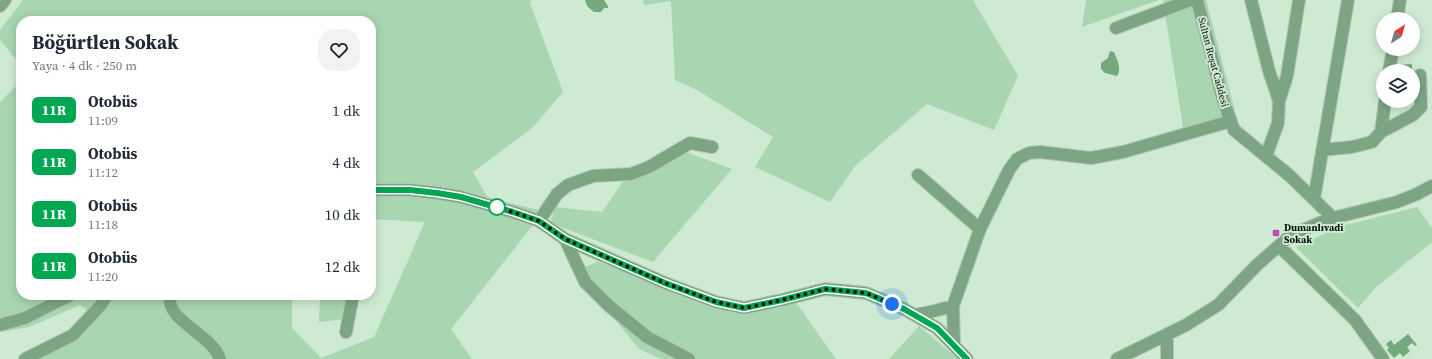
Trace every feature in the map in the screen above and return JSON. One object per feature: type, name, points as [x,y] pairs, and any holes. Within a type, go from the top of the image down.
[{"type":"street","points":[[0,6],[5,0]]},
{"type":"street","points":[[1116,28],[1191,0]]},
{"type":"street","name":"Sultan Reşat Caddesi","points":[[1197,0],[1223,100],[1234,130],[1290,176],[1333,218]]},
{"type":"street","points":[[1251,0],[1269,71],[1279,101]]},
{"type":"street","points":[[1266,156],[1278,123],[1279,101],[1287,76],[1298,0]]},
{"type":"street","points":[[1314,199],[1348,0]]},
{"type":"street","points":[[1398,12],[1400,0]]},
{"type":"street","points":[[1322,150],[1352,147],[1372,142],[1381,132],[1413,115],[1421,107],[1420,75]]},
{"type":"street","points":[[1381,132],[1384,108]]},
{"type":"street","points":[[954,345],[953,306],[980,229],[1009,170],[1017,159],[1028,153],[1040,152],[1091,158],[1123,152],[1231,121]]},
{"type":"street","points":[[539,221],[557,194],[568,185],[593,176],[631,174],[649,167],[690,143],[712,147]]},
{"type":"street","points":[[918,175],[980,229]]},
{"type":"street","points":[[1117,359],[1186,325],[1218,305],[1257,264],[1290,235],[1333,218],[1397,202],[1432,186]]},
{"type":"street","points":[[376,190],[410,190],[461,197],[513,212],[539,221],[565,239],[665,283],[716,302],[744,308],[825,289],[866,293],[904,309],[937,328],[967,359]]},
{"type":"street","points":[[565,239],[585,282],[608,305],[647,338],[689,359]]},
{"type":"street","points":[[1279,246],[1356,320],[1383,359]]},
{"type":"street","points":[[0,325],[25,318],[60,300]]},
{"type":"street","points":[[25,359],[73,335],[104,300]]},
{"type":"street","points":[[170,300],[173,311],[211,344],[218,353],[220,359]]},
{"type":"street","points":[[346,332],[352,300]]},
{"type":"street","points":[[914,315],[953,306]]},
{"type":"street","points":[[1167,334],[1167,359]]},
{"type":"shaded area","points":[[23,0],[531,0],[530,3],[563,92],[532,128],[473,172],[488,198],[544,211],[451,329],[472,359],[20,359],[95,317],[80,305],[29,327],[0,332],[0,102],[16,86],[16,300],[292,300],[292,328],[321,358],[374,337],[425,222],[376,219],[376,16],[16,16],[16,59],[0,40],[0,30]]},
{"type":"shaded area","points":[[585,0],[604,0],[608,8],[604,8],[601,12],[594,12],[587,6]]},
{"type":"shaded area","points":[[643,0],[973,0],[1018,76],[994,130],[927,104],[855,166],[830,202],[755,167],[773,137],[697,90],[675,80],[671,1],[644,5]]},
{"type":"shaded area","points":[[1086,0],[1159,0],[1082,27]]},
{"type":"shaded area","points":[[1163,0],[1206,0],[1237,118],[1183,127]]},
{"type":"shaded area","points":[[1110,51],[1114,52],[1118,64],[1119,70],[1117,76],[1105,73],[1101,69],[1101,63],[1108,58]]},
{"type":"shaded area","points":[[683,151],[732,169],[653,262],[550,223],[555,207],[602,212],[633,167]]},
{"type":"shaded area","points":[[1417,207],[1432,228],[1432,242],[1375,288],[1358,308],[1296,247],[1338,227]]},
{"type":"shaded area","points":[[597,262],[751,308],[795,301],[836,359],[661,359],[639,349],[575,271]]},
{"type":"shaded area","points":[[320,300],[349,300],[346,319],[319,322]]},
{"type":"shaded area","points":[[919,326],[958,359],[889,359]]},
{"type":"shaded area","points":[[1408,334],[1417,345],[1415,346],[1412,343],[1407,347],[1410,351],[1403,357],[1400,353],[1394,358],[1387,350],[1389,348],[1386,344],[1391,340],[1394,345]]},
{"type":"bus line","name":"11R","points":[[376,190],[410,190],[437,193],[461,197],[513,212],[539,221],[565,239],[665,283],[716,302],[744,308],[825,289],[866,293],[904,309],[937,328],[967,359]]},
{"type":"place","name":"Dumanlıvadi Sokak","points":[[1276,233]]},
{"type":"route","points":[[497,207],[539,221],[565,239],[665,283],[716,302],[744,308],[825,289],[866,293],[892,304]]}]
